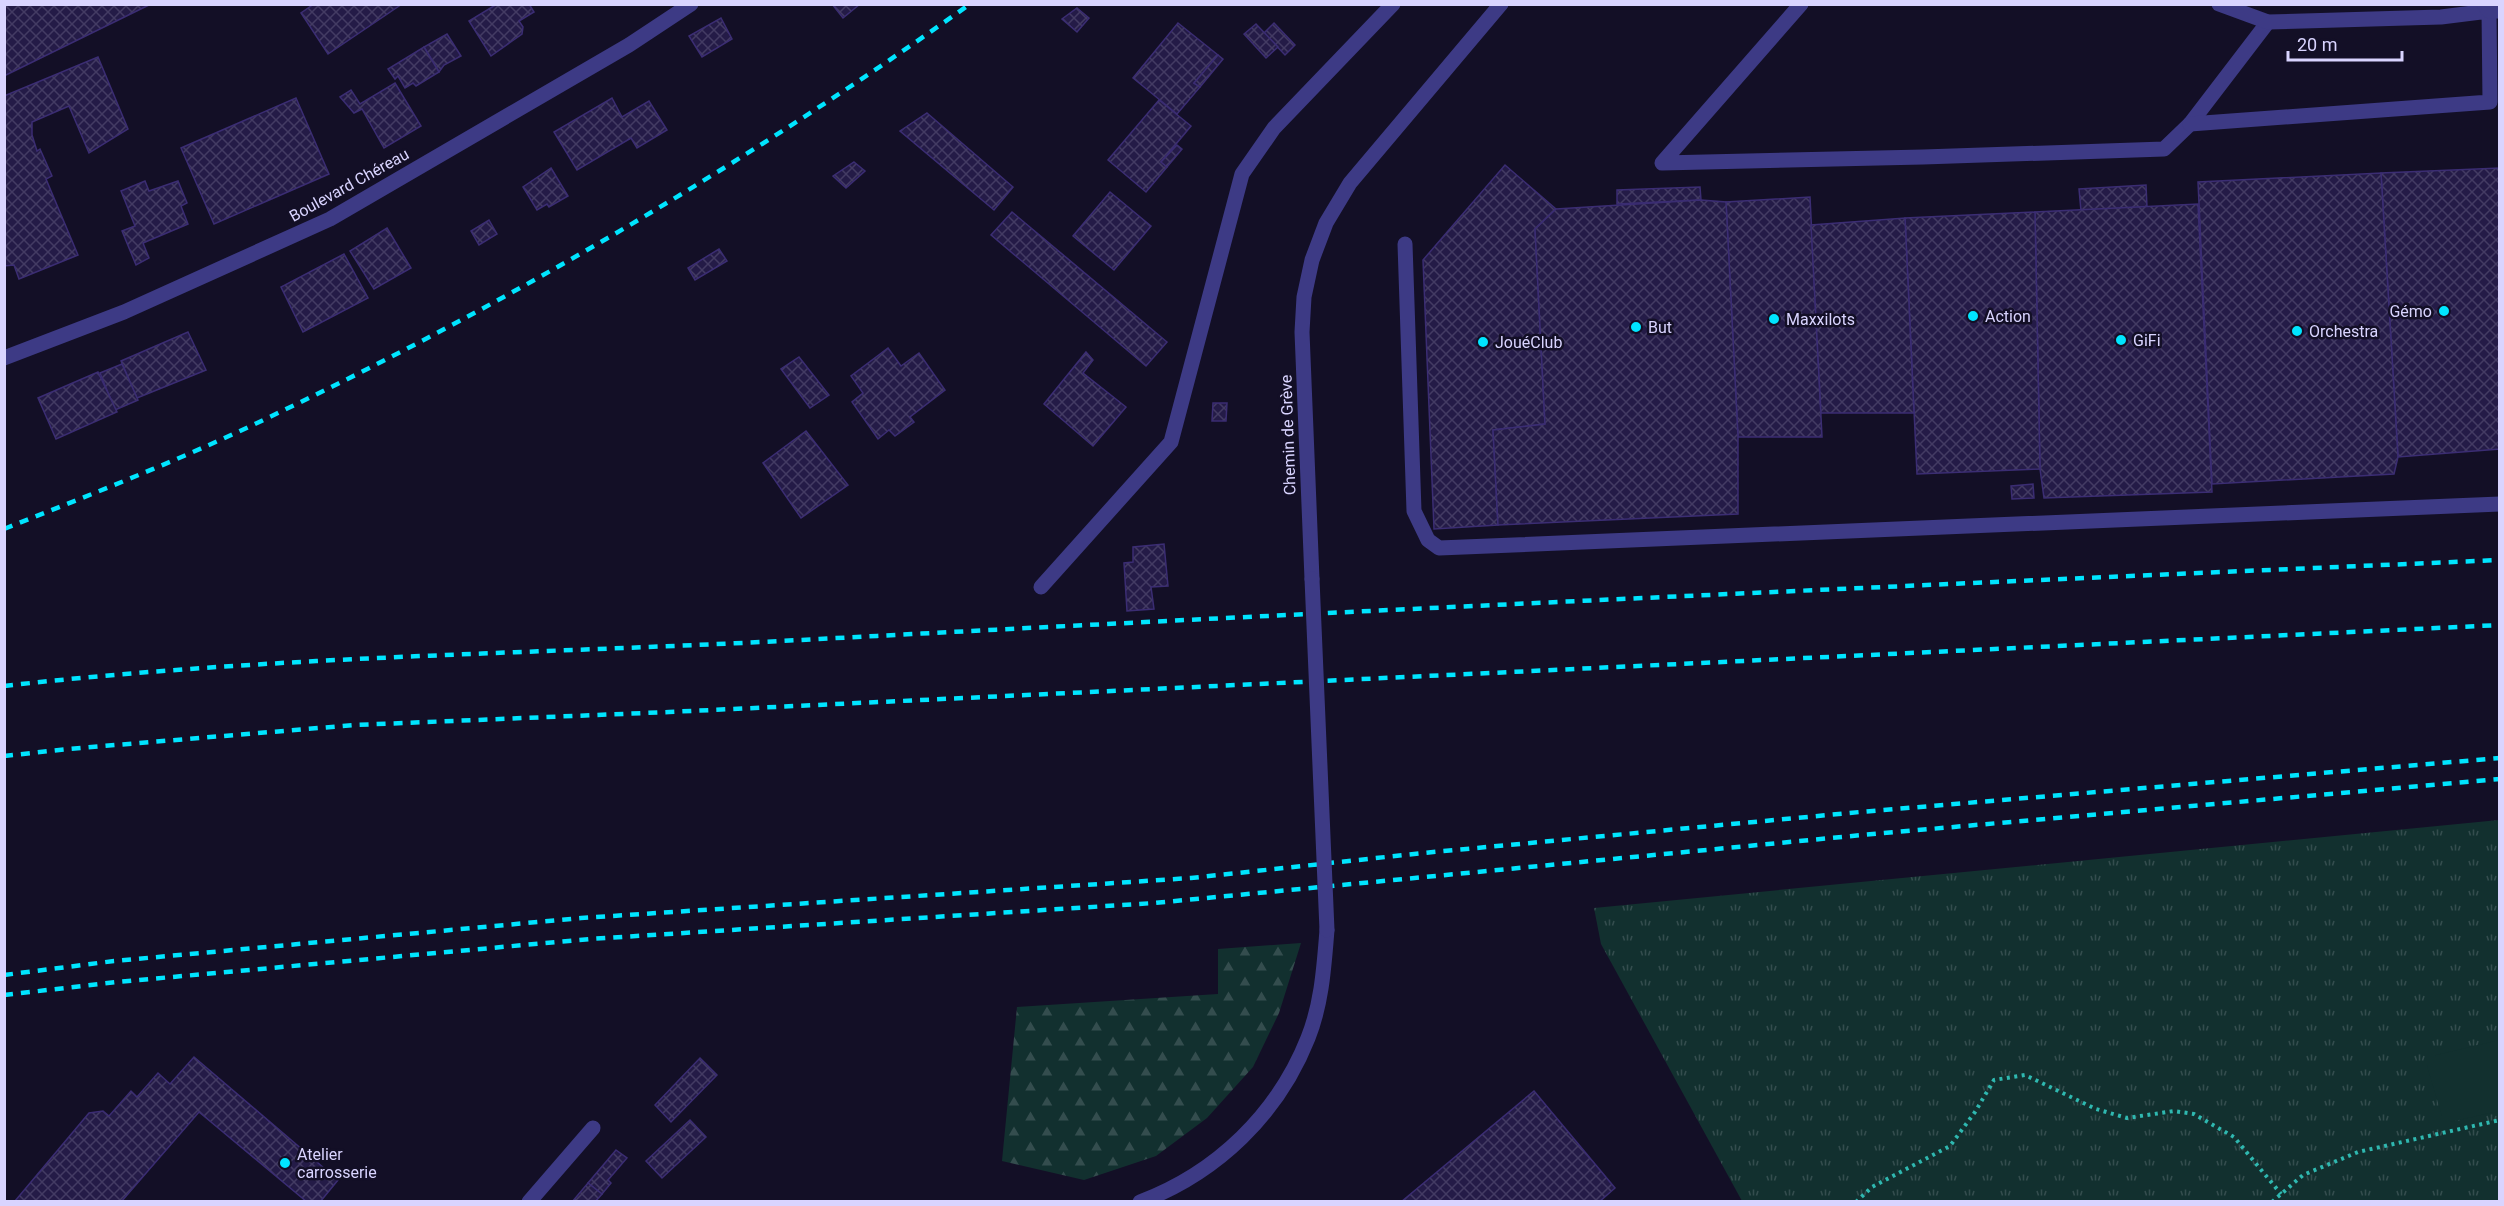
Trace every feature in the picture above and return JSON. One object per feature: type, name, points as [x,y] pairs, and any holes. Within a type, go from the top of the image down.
[{"type":"street","name":"Boulevard Chéreau","points":[[4,358],[124,312],[330,219],[628,45],[691,4]]},
{"type":"street","points":[[1041,587],[1171,442],[1242,174],[1274,128],[1393,4]]},
{"type":"street","name":"Chemin de Grève","points":[[1140,1202],[1160,1194],[1213,1163],[1240,1139],[1267,1110],[1285,1085],[1309,1037],[1323,983],[1326,930],[1302,332],[1304,297],[1312,260],[1326,223],[1350,183],[1501,4]]},
{"type":"street","points":[[1801,4],[1662,163],[1877,159],[2164,149],[2190,124],[2268,22]]},
{"type":"street","points":[[2190,124],[2490,102],[2491,9],[2441,17],[2268,22],[2219,4]]},
{"type":"street","points":[[1406,244],[1414,511],[1428,540],[1439,548],[2499,504]]},
{"type":"street","points":[[529,1202],[593,1128]]},
{"type":"path","points":[[1856,1202],[1872,1187],[1950,1146],[1975,1112],[1994,1080],[2025,1075],[2096,1109],[2127,1118],[2174,1111],[2194,1114],[2234,1137],[2281,1194]]},
{"type":"path","points":[[2272,1202],[2303,1175],[2358,1152],[2499,1120]]},
{"type":"green space","points":[[2499,820],[2499,1201],[1742,1201],[1601,944],[1594,908]]},
{"type":"green space","points":[[1301,943],[1279,1013],[1253,1067],[1207,1118],[1156,1156],[1084,1180],[1002,1161],[1017,1007],[1218,994],[1218,949]]},
{"type":"green space","points":[[2499,1040],[2499,1111],[2450,1122],[2442,1116],[2427,1066],[2436,1055]]},
{"type":"building","points":[[4,4],[151,4],[4,76]]},
{"type":"building","points":[[314,4],[402,4],[328,54],[301,13]]},
{"type":"building","points":[[497,4],[529,4],[534,12],[519,21],[523,27],[522,34],[491,56],[469,21]]},
{"type":"building","points":[[832,4],[860,4],[843,18]]},
{"type":"building","points":[[1077,8],[1089,18],[1077,32],[1062,19]]},
{"type":"building","points":[[721,18],[732,39],[702,57],[689,36]]},
{"type":"building","points":[[1178,23],[1218,55],[1194,83],[1200,87],[1177,114],[1133,78]]},
{"type":"building","points":[[1274,23],[1295,45],[1285,55],[1264,33]]},
{"type":"building","points":[[1256,24],[1278,47],[1266,58],[1244,34]]},
{"type":"building","points":[[447,34],[461,56],[444,65],[439,72],[424,47]]},
{"type":"building","points":[[424,47],[439,72],[416,86],[413,83],[405,88],[398,76],[395,79],[388,69]]},
{"type":"building","points":[[1218,55],[1223,59],[1200,87],[1194,83]]},
{"type":"building","points":[[98,57],[128,129],[89,153],[69,106],[32,122],[32,135],[37,151],[40,149],[52,176],[46,179],[78,255],[19,279],[14,265],[4,266],[4,96]]},
{"type":"building","points":[[395,83],[421,126],[384,148],[362,109],[354,113],[340,97],[351,90],[360,104]]},
{"type":"building","points":[[296,98],[329,174],[214,224],[181,148]]},
{"type":"building","points":[[612,98],[622,117],[649,101],[667,130],[637,148],[631,138],[577,170],[554,132]]},
{"type":"building","points":[[1159,100],[1191,126],[1161,162],[1167,167],[1146,192],[1108,160]]},
{"type":"building","points":[[927,113],[1013,187],[994,210],[900,131]]},
{"type":"building","points":[[1177,145],[1182,149],[1167,167],[1161,162]]},
{"type":"building","points":[[854,162],[865,171],[846,188],[833,176]]},
{"type":"building","name":"JouéClub","points":[[1505,165],[1556,209],[1535,229],[1545,424],[1493,430],[1498,525],[1434,529],[1423,260]]},
{"type":"building","points":[[551,168],[568,196],[549,207],[547,204],[537,210],[523,187]]},
{"type":"building","name":"Gémo","points":[[2500,168],[2500,449],[2398,457],[2381,173]]},
{"type":"building","name":"Orchestra","points":[[2381,173],[2398,457],[2394,474],[2212,484],[2198,182]]},
{"type":"building","points":[[145,181],[149,191],[178,181],[187,203],[181,206],[188,224],[143,243],[149,258],[136,265],[122,231],[135,226],[121,191]]},
{"type":"building","points":[[2146,185],[2147,207],[2081,211],[2079,189]]},
{"type":"building","points":[[1700,187],[1701,200],[1617,204],[1617,190]]},
{"type":"building","points":[[1110,192],[1151,226],[1114,270],[1073,236]]},
{"type":"building","name":"Maxxilots","points":[[1810,197],[1822,437],[1738,437],[1726,202]]},
{"type":"building","name":"But","points":[[1701,200],[1726,202],[1738,437],[1738,514],[1498,525],[1493,430],[1545,424],[1535,229],[1556,209]]},
{"type":"building","name":"GiFi","points":[[2198,204],[2212,492],[2044,498],[2040,469],[2035,212]]},
{"type":"building","points":[[1012,212],[1167,342],[1146,366],[991,235]]},
{"type":"building","name":"Action","points":[[2035,212],[2040,469],[1917,474],[1905,218]]},
{"type":"building","points":[[1905,218],[1914,413],[1821,413],[1811,225]]},
{"type":"building","points":[[489,220],[497,234],[479,245],[471,231]]},
{"type":"building","points":[[387,228],[411,268],[374,289],[350,251]]},
{"type":"building","points":[[719,249],[727,261],[695,280],[688,268]]},
{"type":"building","points":[[344,254],[368,298],[303,332],[281,287]]},
{"type":"building","points":[[188,332],[206,370],[137,398],[121,361]]},
{"type":"building","points":[[888,348],[901,366],[919,353],[945,390],[910,417],[914,422],[895,436],[889,430],[878,439],[852,402],[863,393],[851,376]]},
{"type":"building","points":[[1086,352],[1093,360],[1083,373],[1126,407],[1093,446],[1044,404]]},
{"type":"building","points":[[799,357],[829,395],[810,408],[781,369]]},
{"type":"building","points":[[122,364],[138,400],[115,410],[100,373]]},
{"type":"building","points":[[98,372],[117,412],[56,439],[38,398]]},
{"type":"building","points":[[1213,403],[1227,403],[1226,421],[1212,421]]},
{"type":"building","points":[[806,431],[848,485],[801,518],[763,463]]},
{"type":"building","points":[[2033,484],[2034,498],[2012,499],[2011,486]]},
{"type":"building","points":[[1164,544],[1168,586],[1151,587],[1154,609],[1127,611],[1124,563],[1133,562],[1133,547]]},
{"type":"building","points":[[194,1057],[338,1180],[320,1202],[307,1202],[199,1112],[121,1202],[15,1201],[89,1113],[103,1111],[109,1116],[131,1091],[137,1097],[158,1073],[170,1084]]},
{"type":"building","points":[[700,1058],[717,1075],[671,1122],[655,1105]]},
{"type":"building","points":[[1534,1091],[1615,1188],[1599,1202],[1401,1202]]},
{"type":"building","points":[[690,1120],[706,1137],[662,1178],[646,1161]]},
{"type":"building","points":[[616,1150],[627,1158],[608,1180],[611,1183],[602,1194],[588,1183]]},
{"type":"building","points":[[588,1183],[602,1194],[595,1202],[572,1202]]},
{"type":"railway","points":[[4,529],[212,444],[370,368],[458,322],[633,223],[719,171],[804,117],[970,4]]},
{"type":"railway","points":[[4,686],[309,661],[717,644],[1659,597],[2500,560]]},
{"type":"railway","points":[[4,756],[355,725],[2500,625]]},
{"type":"railway","points":[[4,975],[114,961],[581,918],[1191,878],[1423,853],[1860,812],[2500,758]]},
{"type":"railway","points":[[4,995],[117,982],[590,939],[1154,903],[1862,835],[2500,779]]},
{"type":"place","name":"Gémo","points":[[2444,311]]},
{"type":"place","name":"Action","points":[[1973,316]]},
{"type":"place","name":"Maxxilots","points":[[1774,319]]},
{"type":"place","name":"But","points":[[1636,327]]},
{"type":"place","name":"Orchestra","points":[[2297,331]]},
{"type":"place","name":"GiFi","points":[[2121,340]]},
{"type":"place","name":"JouéClub","points":[[1483,342]]},
{"type":"place","name":"Atelier carrosserie","points":[[285,1163]]}]
